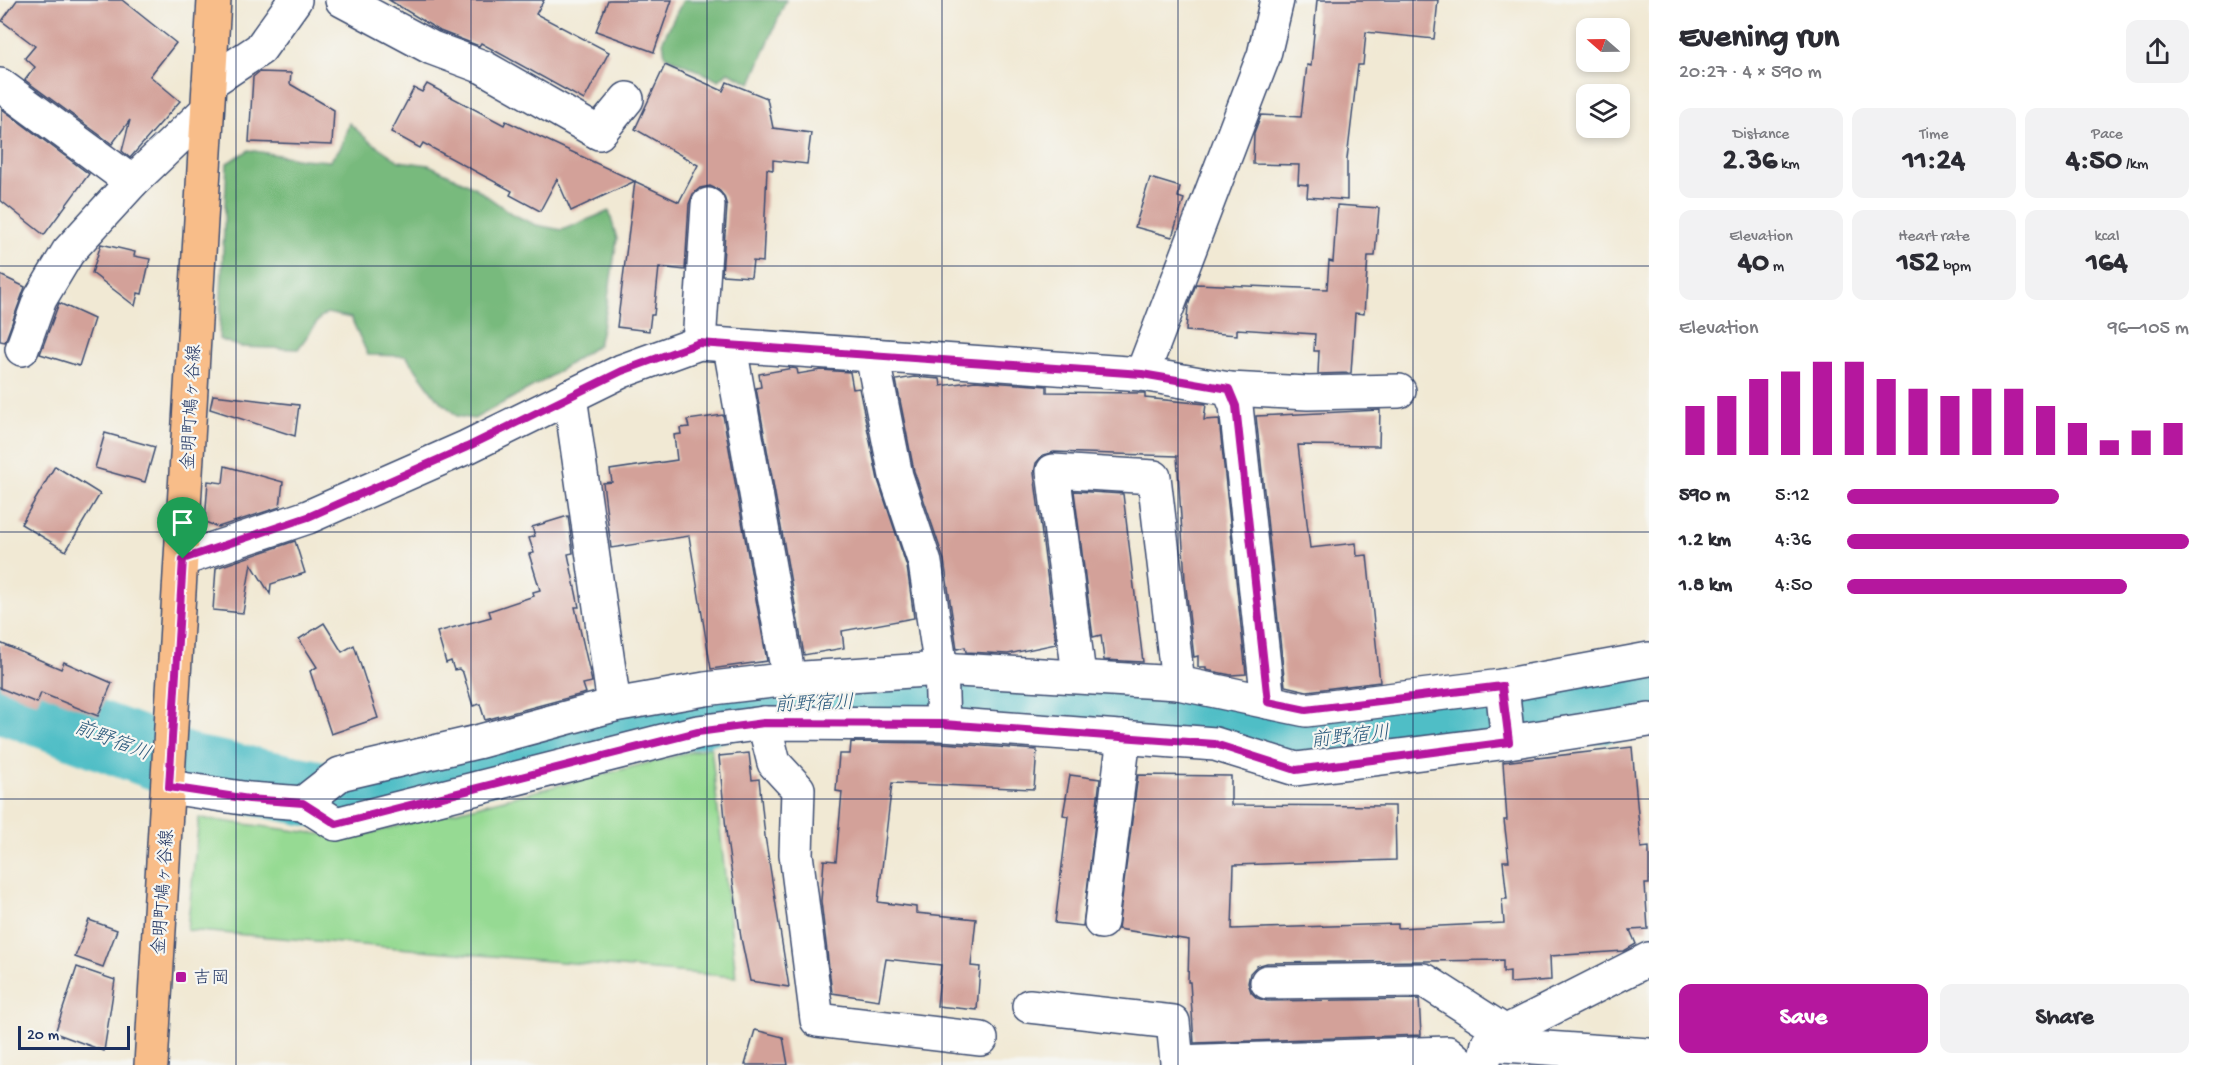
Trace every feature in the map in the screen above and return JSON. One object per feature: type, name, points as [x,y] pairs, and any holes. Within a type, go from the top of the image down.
[{"type":"main road","name":"金明町鳩ヶ谷線","points":[[151,1065],[183,559],[214,0]]},
{"type":"street","points":[[22,349],[40,299],[68,252],[207,98],[260,49],[295,0]]},
{"type":"street","points":[[342,0],[432,48],[483,67],[599,133],[627,99]]},
{"type":"street","points":[[1142,374],[1264,55],[1277,0]]},
{"type":"street","points":[[0,85],[132,182]]},
{"type":"street","points":[[708,205],[715,345],[789,679]]},
{"type":"street","points":[[183,559],[308,517],[467,447],[622,371],[715,345],[1142,374],[1229,389],[1308,393],[1399,391]]},
{"type":"street","points":[[872,355],[896,476],[925,563],[941,669],[943,724]]},
{"type":"street","points":[[1229,389],[1236,406],[1268,702]]},
{"type":"street","points":[[570,396],[614,705]]},
{"type":"street","points":[[1078,675],[1053,471],[1154,477],[1178,683]]},
{"type":"street","points":[[303,803],[340,774],[477,742],[614,705],[705,689],[789,679],[941,669],[1078,675],[1178,683],[1306,710],[1502,686],[1649,659]]},
{"type":"street","points":[[1502,686],[1509,742]]},
{"type":"street","points":[[169,785],[249,799],[303,803],[336,824],[698,732],[764,723],[943,724],[1215,744],[1296,770],[1509,742],[1649,720]]},
{"type":"street","points":[[764,723],[774,763],[798,789],[796,854],[818,1020],[981,1039]]},
{"type":"street","points":[[1101,922],[1124,737]]},
{"type":"street","points":[[1492,1047],[1649,959]]},
{"type":"street","points":[[1267,982],[1424,980],[1492,1047],[1649,1055]]},
{"type":"street","points":[[1029,1006],[1173,1022],[1177,1062],[1448,1053],[1462,1065]]},
{"type":"green space","points":[[683,0],[786,0],[751,83],[728,72],[719,80],[665,56],[663,40]]},
{"type":"green space","points":[[349,123],[368,140],[399,161],[429,165],[474,187],[512,214],[536,225],[562,230],[609,211],[617,239],[606,311],[598,345],[548,378],[474,419],[457,416],[435,396],[406,356],[368,355],[351,318],[327,313],[320,318],[298,349],[240,347],[219,339],[227,163],[249,150],[330,161],[341,147]]},
{"type":"green space","points":[[711,747],[736,977],[187,930],[199,818],[350,838]]},
{"type":"building","points":[[17,0],[122,0],[176,43],[150,76],[180,101],[130,158],[122,151],[130,120],[112,144],[25,80],[35,67],[25,58],[35,46],[2,21]]},
{"type":"building","points":[[389,0],[544,0],[536,14],[609,52],[584,100],[481,43],[479,46],[440,31]]},
{"type":"building","points":[[608,0],[672,0],[654,52],[596,31]]},
{"type":"building","points":[[1317,0],[1438,0],[1434,39],[1366,32],[1363,65],[1358,65],[1347,159],[1347,200],[1307,197],[1308,185],[1298,184],[1299,165],[1253,164],[1254,133],[1261,115],[1301,117],[1307,65],[1311,66]]},
{"type":"building","points":[[665,65],[723,91],[727,82],[767,98],[773,128],[811,133],[807,164],[773,160],[773,170],[767,169],[763,262],[753,261],[751,277],[722,275],[727,206],[724,196],[719,190],[710,186],[700,188],[693,194],[689,204],[685,270],[659,267],[654,315],[651,315],[649,331],[617,327],[635,181],[679,202],[698,165],[635,129]]},
{"type":"building","points":[[259,72],[291,73],[290,84],[334,110],[332,145],[249,142],[253,77]]},
{"type":"building","points":[[427,84],[504,125],[506,121],[635,181],[571,211],[557,179],[540,211],[510,195],[512,191],[423,143],[420,148],[391,132],[414,88],[422,92]]},
{"type":"building","points":[[2,109],[89,174],[44,235],[0,200]]},
{"type":"building","points":[[1150,178],[1180,187],[1178,197],[1184,199],[1172,237],[1135,227]]},
{"type":"building","points":[[1337,205],[1379,208],[1375,256],[1368,256],[1364,314],[1355,313],[1351,373],[1318,374],[1319,351],[1314,351],[1315,334],[1237,329],[1237,335],[1186,331],[1188,306],[1196,284],[1327,289],[1329,261],[1333,262]]},
{"type":"building","points":[[101,244],[135,252],[134,256],[150,259],[142,294],[138,293],[135,306],[92,273]]},
{"type":"building","points":[[0,275],[25,287],[5,342],[0,341]]},
{"type":"building","points":[[59,303],[94,319],[79,366],[40,354]]},
{"type":"building","points":[[797,369],[798,374],[821,370],[850,372],[853,389],[859,388],[878,480],[907,567],[914,618],[842,631],[844,648],[804,655],[756,388],[761,387],[759,374]]},
{"type":"building","points":[[914,377],[940,379],[941,386],[975,381],[1047,386],[1047,392],[1145,393],[1145,398],[1206,404],[1204,420],[1219,419],[1246,674],[1231,675],[1206,670],[1206,667],[1198,667],[1198,656],[1194,657],[1185,579],[1177,456],[1054,452],[1043,455],[1036,463],[1034,473],[1056,644],[1008,654],[966,652],[965,647],[957,649],[944,560],[914,471],[896,380]]},
{"type":"building","points":[[213,395],[299,405],[295,436],[210,409]]},
{"type":"building","points":[[1380,410],[1379,446],[1298,445],[1310,548],[1356,543],[1357,556],[1367,555],[1380,682],[1307,691],[1285,686],[1256,416]]},
{"type":"building","points":[[723,415],[767,661],[711,669],[689,536],[611,548],[603,483],[612,482],[610,470],[677,460],[674,435],[681,434],[680,428],[689,427],[687,420]]},
{"type":"building","points":[[105,433],[155,447],[145,482],[95,468]]},
{"type":"building","points":[[55,466],[100,494],[66,551],[21,524]]},
{"type":"building","points":[[225,466],[283,482],[280,507],[218,527],[205,522],[208,481],[223,483]]},
{"type":"building","points":[[1074,491],[1123,494],[1143,662],[1104,660],[1101,635],[1093,637]]},
{"type":"building","points":[[568,516],[573,553],[568,554],[579,607],[575,607],[592,682],[583,684],[586,693],[485,720],[480,704],[473,706],[463,673],[459,669],[454,670],[451,661],[446,663],[437,632],[491,617],[489,611],[534,596],[533,592],[540,590],[529,554],[534,553],[529,538],[535,536],[532,527]]},
{"type":"building","points":[[295,541],[305,573],[271,584],[270,594],[251,563],[243,613],[213,610],[216,568]]},
{"type":"building","points":[[324,623],[342,652],[354,645],[378,718],[331,734],[310,671],[317,667],[299,639]]},
{"type":"building","points":[[0,643],[61,669],[64,662],[112,683],[98,716],[41,693],[37,703],[0,688]]},
{"type":"building","points":[[851,742],[942,743],[1037,750],[1034,789],[892,783],[878,902],[916,907],[916,913],[976,919],[971,966],[980,967],[977,1010],[937,1006],[941,965],[886,959],[879,1000],[832,993],[821,901],[824,860],[836,861],[842,792],[836,791],[839,754],[850,754]]},
{"type":"building","points":[[1632,747],[1641,848],[1649,847],[1649,884],[1645,884],[1648,929],[1630,930],[1636,944],[1624,951],[1550,956],[1551,980],[1510,983],[1510,971],[1503,972],[1503,960],[1267,963],[1257,966],[1250,973],[1248,983],[1251,992],[1257,998],[1267,1001],[1419,999],[1421,1035],[1194,1043],[1190,982],[1188,982],[1189,940],[1118,929],[1138,775],[1231,776],[1231,805],[1395,806],[1396,860],[1234,865],[1232,929],[1398,924],[1398,928],[1504,923],[1502,899],[1507,899],[1503,861],[1509,861],[1504,820],[1507,820],[1503,762]]},
{"type":"building","points":[[749,753],[752,780],[759,779],[765,836],[789,987],[750,981],[741,938],[727,840],[719,756]]},
{"type":"building","points":[[1070,775],[1100,779],[1083,926],[1055,923],[1068,816],[1063,815]]},
{"type":"building","points":[[89,920],[117,930],[103,967],[75,957]]},
{"type":"building","points":[[77,967],[115,980],[104,1051],[55,1033]]},
{"type":"building","points":[[755,1030],[783,1037],[788,1065],[745,1065]]},
{"type":"waterway","name":"前野宿川","points":[[0,695],[6,700],[191,769],[333,797],[734,705],[957,697],[1098,705],[1195,716],[1299,740],[1601,709],[1649,700]]},
{"type":"place","name":"吉岡","points":[[181,977]]},
{"type":"route","points":[[699,343],[730,347],[1142,374],[1229,389],[1236,406],[1268,702],[1306,710],[1502,686],[1509,742],[1296,770],[1215,744],[943,724],[764,723],[698,732],[336,824],[303,803],[249,799],[169,787],[183,559],[308,517],[467,447],[622,371],[699,343]]}]
